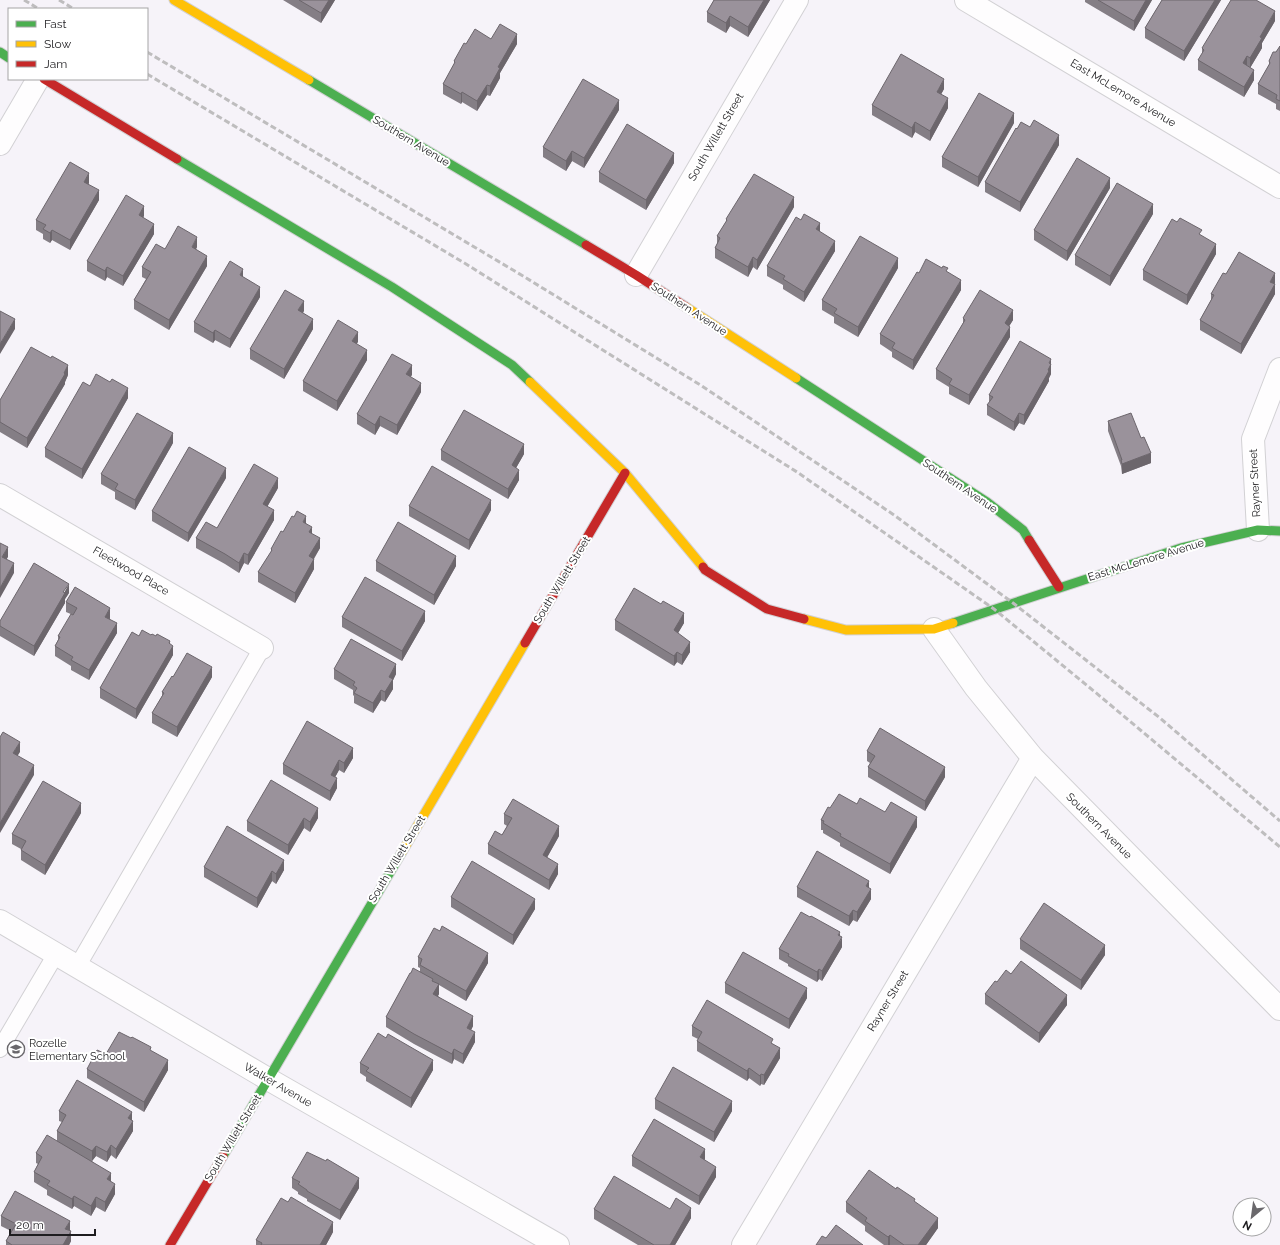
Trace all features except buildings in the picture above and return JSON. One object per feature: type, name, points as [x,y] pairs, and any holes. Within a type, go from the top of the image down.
[{"type":"street","name":"Southern Avenue","points":[[174,0],[636,275],[988,502],[1023,530],[1059,587]]},
{"type":"street","name":"South Willett Street","points":[[636,275],[797,0]]},
{"type":"street","name":"East McLemore Avenue","points":[[966,0],[1280,187]]},
{"type":"street","points":[[0,144],[37,80]]},
{"type":"street","points":[[46,80],[392,287],[512,365],[625,474],[705,570],[767,609],[846,630],[934,629],[1059,587]]},
{"type":"street","name":"Rayner Street","points":[[1258,530],[1253,439],[1280,369]]},
{"type":"street","name":"South Willett Street","points":[[170,1245],[625,474]]},
{"type":"street","name":"Fleetwood Place","points":[[0,495],[262,648]]},
{"type":"street","name":"East McLemore Avenue","points":[[1059,587],[1181,548],[1258,530],[1280,531]]},
{"type":"street","name":"Southern Avenue","points":[[934,629],[976,688],[1033,758],[1280,1009]]},
{"type":"street","name":"Rayner Street","points":[[743,1245],[1033,758]]},
{"type":"street","name":"Walker Avenue","points":[[0,922],[268,1079],[558,1245]]},
{"type":"lane","points":[[77,966],[262,648]]},
{"type":"lane","points":[[0,1049],[56,954]]},
{"type":"railway","points":[[24,0],[37,8]]},
{"type":"railway","points":[[59,0],[72,8]]},
{"type":"railway","points":[[148,53],[523,276],[702,386],[894,515],[1013,603],[1160,718],[1280,821]]},
{"type":"railway","points":[[148,75],[466,264],[797,472],[994,609],[1280,847]]},
{"type":"traffic: fast","points":[[0,52],[8,57]]},
{"type":"traffic: fast","points":[[309,80],[586,245]]},
{"type":"traffic: fast","points":[[177,159],[392,287],[512,365],[530,382]]},
{"type":"traffic: fast","points":[[796,378],[987,502],[1023,530],[1029,540]]},
{"type":"traffic: fast","points":[[953,623],[1181,548],[1258,530],[1280,531]]},
{"type":"traffic: fast","points":[[223,1156],[402,852]]},
{"type":"traffic: slow","points":[[174,0],[309,80]]},
{"type":"traffic: slow","points":[[686,307],[796,378]]},
{"type":"traffic: slow","points":[[530,382],[625,473],[703,567]]},
{"type":"traffic: slow","points":[[804,619],[846,630],[934,629],[953,623]]},
{"type":"traffic: slow","points":[[402,852],[525,643]]},
{"type":"traffic: jam","points":[[46,80],[177,159]]},
{"type":"traffic: jam","points":[[586,245],[686,307]]},
{"type":"traffic: jam","points":[[525,643],[625,473]]},
{"type":"traffic: jam","points":[[1029,540],[1059,587]]},
{"type":"traffic: jam","points":[[703,567],[705,570],[767,609],[804,619]]},
{"type":"traffic: jam","points":[[170,1245],[223,1156]]},
{"type":"place","name":"Rozelle Elementary School","points":[[16,1049]]}]
